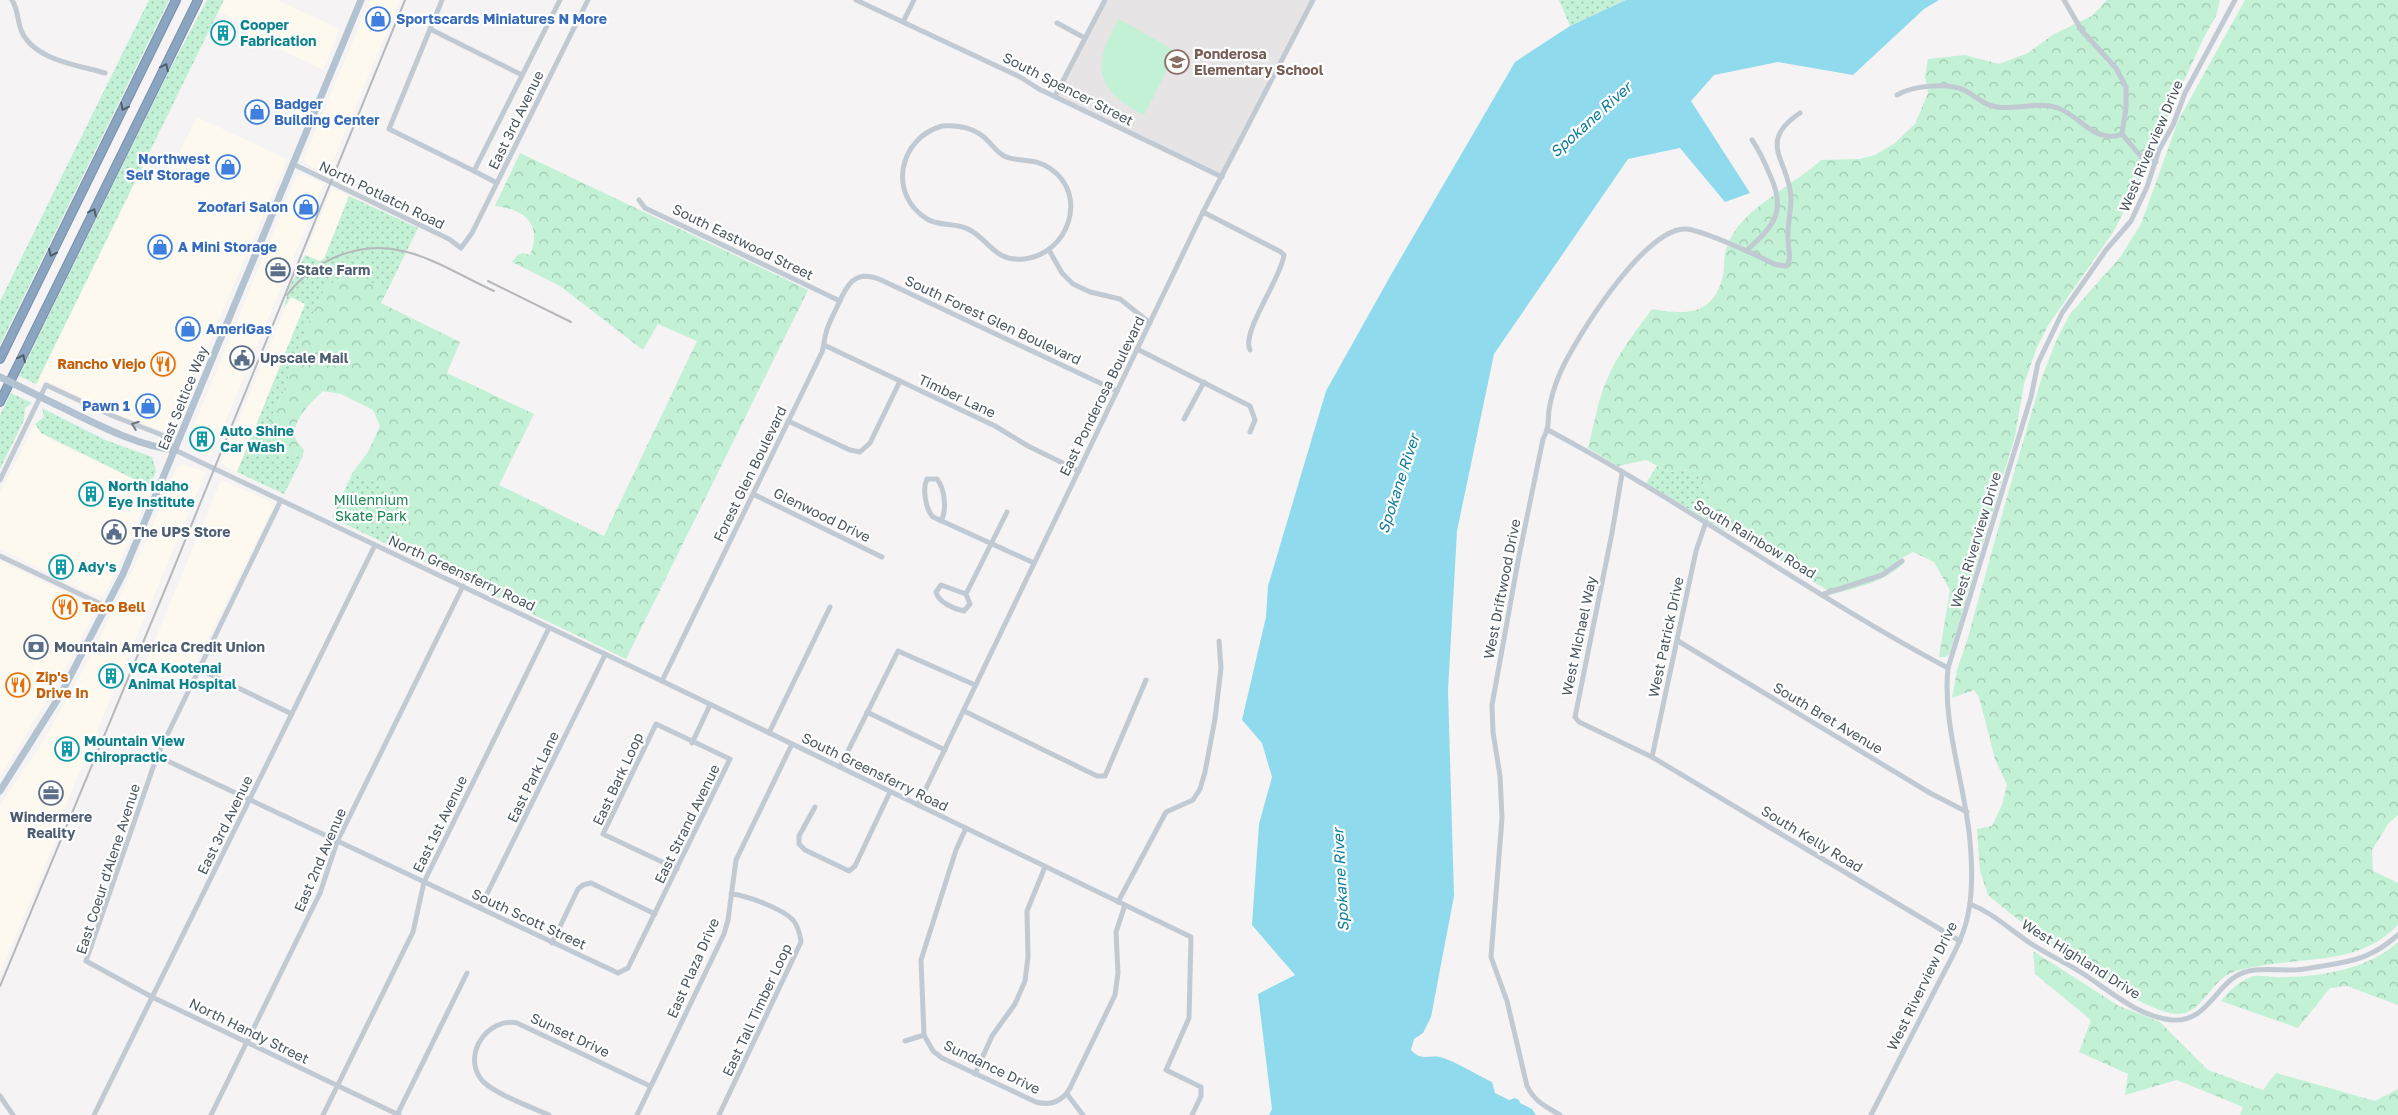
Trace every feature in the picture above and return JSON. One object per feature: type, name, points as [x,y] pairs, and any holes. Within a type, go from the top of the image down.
[{"type":"highway","points":[[0,359],[176,0]]},
{"type":"highway","points":[[0,402],[198,0]]},
{"type":"main road","name":"East Seltice Way","points":[[0,791],[61,694],[108,607],[141,533],[361,0]]},
{"type":"main road","name":"North Greensferry Road","points":[[0,377],[116,432],[156,447],[175,450]]},
{"type":"street","points":[[12,0],[17,7],[21,29],[27,41],[34,47],[60,60],[105,73]]},
{"type":"street","points":[[442,0],[389,129],[497,183]]},
{"type":"street","points":[[474,171],[560,0]]},
{"type":"street","name":"East 3rd Avenue","points":[[461,248],[472,233],[588,0]]},
{"type":"street","name":"South Spencer Street","points":[[856,0],[1020,77],[1222,177]]},
{"type":"street","points":[[903,22],[914,0]]},
{"type":"street","points":[[1055,96],[1105,0]]},
{"type":"street","name":"East Ponderosa Boulevard","points":[[918,805],[1203,212],[1313,0]]},
{"type":"street","points":[[2064,0],[2082,31],[2116,68],[2126,87],[2126,108],[2122,134],[2143,159],[2156,162]]},
{"type":"street","name":"West Riverview Drive","points":[[1871,1115],[1960,941],[1970,904],[1972,871],[1967,812],[1947,710],[1948,668],[2029,401],[2038,363],[2062,313],[2106,250],[2131,221],[2156,162],[2159,150],[2173,125],[2184,93],[2235,0]]},
{"type":"street","points":[[1057,23],[1085,38]]},
{"type":"street","points":[[430,29],[522,75]]},
{"type":"street","points":[[1897,95],[1918,87],[1956,87],[1987,106],[1999,108],[2053,107],[2066,112],[2078,122],[2100,134],[2112,138],[2122,134]]},
{"type":"street","name":"West Driftwood Drive","points":[[1560,1115],[1542,1106],[1534,1098],[1527,1086],[1507,1001],[1490,957],[1502,818],[1492,705],[1519,556],[1544,439],[1548,430],[1552,392],[1566,360],[1605,298],[1651,244],[1669,232],[1688,230],[1746,251],[1776,266],[1787,266],[1789,261],[1788,240],[1791,196],[1782,163],[1776,151],[1776,143],[1789,121],[1800,113]]},
{"type":"street","points":[[942,126],[957,126],[979,133],[1006,156],[1033,160],[1051,168],[1067,188],[1071,209],[1070,221],[1065,231],[1049,250],[1038,256],[1024,259],[1004,256],[991,249],[970,230],[960,226],[939,224],[921,215],[907,199],[902,184],[904,159],[912,144],[929,131],[942,126]]},
{"type":"street","points":[[1746,251],[1767,232],[1779,209],[1779,200],[1772,180],[1752,140]]},
{"type":"street","name":"North Potlatch Road","points":[[293,164],[449,239],[461,248]]},
{"type":"street","name":"South Eastwood Street","points":[[639,200],[645,208],[840,301]]},
{"type":"street","points":[[1203,212],[1253,236],[1282,252],[1284,255],[1280,271],[1251,332],[1248,346],[1250,350]]},
{"type":"street","points":[[1049,250],[1062,273],[1073,284],[1090,292],[1120,299],[1150,322]]},
{"type":"street","name":"South Forest Glen Boulevard","points":[[857,278],[869,276],[880,279],[1117,391]]},
{"type":"street","name":"Forest Glen Boulevard","points":[[662,681],[824,345],[826,331],[840,301],[848,286],[857,278]]},
{"type":"street","name":"Timber Lane","points":[[824,345],[995,426],[1028,446],[1079,471]]},
{"type":"street","points":[[1137,349],[1250,406],[1255,420],[1250,432]]},
{"type":"street","points":[[788,421],[850,450],[860,452],[870,443],[900,382]]},
{"type":"street","points":[[1184,419],[1204,382]]},
{"type":"street","name":"North Greensferry Road","points":[[0,480],[46,385],[113,416],[162,435],[175,450],[549,628]]},
{"type":"street","name":"South Rainbow Road","points":[[1548,430],[1706,522],[1910,648],[1948,668]]},
{"type":"street","name":"West Michael Way","points":[[1622,474],[1575,717],[1579,722],[1652,758]]},
{"type":"street","points":[[941,521],[945,510],[941,486],[937,479],[930,478],[927,479],[925,486],[928,509],[933,517],[941,521],[991,544],[1034,563]]},
{"type":"street","name":"Glenwood Drive","points":[[753,494],[882,557]]},
{"type":"street","name":"East Coeur d'Alene Avenue","points":[[152,997],[86,961],[157,756],[281,500]]},
{"type":"street","points":[[966,594],[941,585],[936,592],[940,600],[964,611],[970,604],[966,594],[1007,512]]},
{"type":"street","name":"West Patrick Drive","points":[[1652,758],[1696,551],[1706,522]]},
{"type":"street","name":"East 3rd Avenue","points":[[94,1115],[375,546]]},
{"type":"street","points":[[0,556],[108,607]]},
{"type":"street","points":[[1824,594],[1882,575],[1902,560]]},
{"type":"street","name":"East 2nd Avenue","points":[[211,1115],[320,893],[338,842],[463,586]]},
{"type":"street","points":[[769,733],[830,606]]},
{"type":"street","name":"South Greensferry Road","points":[[549,628],[1190,937],[1189,1018],[1166,1070],[1201,1088],[1201,1096],[1192,1115]]},
{"type":"street","name":"East 1st Avenue","points":[[323,1115],[413,932],[424,882],[549,628]]},
{"type":"street","points":[[1118,902],[1166,812],[1193,800],[1200,789],[1215,719],[1220,668],[1219,641]]},
{"type":"street","name":"South Bret Avenue","points":[[1678,641],[1922,788],[1967,812]]},
{"type":"street","points":[[840,767],[898,651],[902,651],[976,685]]},
{"type":"street","name":"East Park Lane","points":[[480,908],[605,655]]},
{"type":"street","points":[[199,669],[292,714]]},
{"type":"street","points":[[964,711],[1096,776],[1105,776],[1146,680]]},
{"type":"street","points":[[692,743],[710,705]]},
{"type":"street","points":[[867,712],[945,750]]},
{"type":"street","name":"East Bark Loop","points":[[677,870],[603,834],[656,724],[692,743]]},
{"type":"street","name":"East Strand Avenue","points":[[624,972],[628,968],[677,870],[730,759],[692,743]]},
{"type":"street","name":"East Plaza Drive","points":[[637,1115],[724,934],[728,920],[736,860],[792,744]]},
{"type":"street","name":"South Scott Street","points":[[157,756],[614,972],[624,972]]},
{"type":"street","name":"South Kelly Road","points":[[1652,758],[1960,941]]},
{"type":"street","points":[[815,807],[799,836],[799,844],[805,850],[849,871],[855,866],[890,792]]},
{"type":"street","points":[[905,1041],[924,1035],[921,960],[966,828]]},
{"type":"street","points":[[974,1074],[992,1036],[1015,1004],[1025,981],[1028,957],[1027,911],[1045,867]]},
{"type":"street","points":[[552,943],[578,889],[586,883],[592,883],[655,914]]},
{"type":"street","name":"East Tall Timber Loop","points":[[719,1115],[801,942],[798,929],[788,916],[756,900],[731,894]]},
{"type":"street","name":"West Highland Drive","points":[[1970,904],[1985,909],[2030,943],[2082,972],[2126,1003],[2171,1020],[2191,1018],[2206,1008],[2218,990],[2233,977],[2253,970],[2295,970],[2366,958],[2385,947],[2398,935]]},
{"type":"street","points":[[1083,1115],[1067,1094],[1115,995],[1118,973],[1116,932],[1125,905]]},
{"type":"street","points":[[398,1115],[467,973]]},
{"type":"street","name":"North Handy Street","points":[[152,997],[398,1115]]},
{"type":"street","name":"Sunset Drive","points":[[549,1115],[493,1088],[481,1079],[475,1065],[476,1053],[484,1036],[491,1028],[501,1023],[517,1022],[650,1086]]},
{"type":"street","name":"Sundance Drive","points":[[924,1035],[933,1051],[939,1056],[974,1074],[1043,1104],[1056,1102],[1067,1094]]},
{"type":"street","points":[[0,1096],[13,1115]]},
{"type":"shaded area","points":[[224,0],[277,0],[340,29],[323,70],[245,32],[242,22],[219,12]]},
{"type":"shaded area","points":[[370,0],[400,0],[327,175],[306,164],[304,158]]},
{"type":"shaded area","name":"Ponderosa Elementary School","points":[[1105,0],[1313,0],[1222,177],[1055,96]]},
{"type":"shaded area","points":[[197,117],[287,159],[174,426],[168,431],[163,431],[112,413],[45,380],[41,386],[36,384],[144,164],[168,175]]},
{"type":"shaded area","points":[[303,174],[324,184],[211,456],[193,450],[189,445],[189,438],[296,177]]},
{"type":"shaded area","points":[[332,188],[349,196],[324,259],[320,261],[305,255]]},
{"type":"shaded area","points":[[290,297],[306,304],[237,472],[221,463]]},
{"type":"shaded area","points":[[35,424],[48,438],[152,488],[114,575],[102,596],[92,594],[0,549],[0,493]]},
{"type":"shaded area","points":[[182,464],[206,472],[57,826],[61,828],[0,973],[0,805],[42,743],[91,655],[143,548],[176,468]]},
{"type":"shaded area","points":[[221,480],[269,501],[273,507],[184,688],[143,669]]},
{"type":"shaded area","points":[[0,561],[92,605],[95,611],[62,676],[0,776]]},
{"type":"green space","points":[[149,0],[169,0],[0,345],[0,301]]},
{"type":"green space","points":[[207,0],[224,0],[36,384],[19,376],[167,75]]},
{"type":"green space","points":[[1559,0],[1626,0],[1570,26]]},
{"type":"green space","points":[[2107,0],[2220,0],[2216,16],[2203,39],[2137,185],[2114,231],[2049,324],[2037,347],[2024,384],[2015,436],[1950,653],[1946,657],[1939,657],[1950,590],[1934,562],[1913,552],[1900,559],[1904,563],[1888,575],[1871,583],[1833,594],[1722,524],[1715,515],[1701,478],[1687,470],[1669,472],[1646,460],[1618,466],[1588,448],[1599,403],[1612,368],[1652,309],[1687,312],[1705,306],[1718,289],[1723,276],[1727,247],[1739,226],[1759,206],[1821,160],[1860,159],[1875,155],[1895,143],[1915,124],[1928,93],[1925,76],[1928,59],[1965,55],[1999,64],[2028,53],[2054,34],[2092,16]]},
{"type":"green space","points":[[2245,0],[2398,0],[2398,815],[2388,824],[2372,850],[2373,871],[2398,883],[2398,925],[2384,937],[2354,952],[2339,956],[2256,966],[2231,973],[2224,977],[2194,1008],[2179,1014],[2161,1010],[2137,1000],[2110,984],[2052,945],[1988,895],[1980,871],[1977,829],[1992,826],[2002,805],[2007,785],[1995,759],[1979,697],[1974,690],[1952,698],[1957,670],[1967,641],[2041,380],[2056,341],[2070,314],[2121,256],[2141,224],[2178,121]]},
{"type":"green space","points":[[1119,19],[1172,49],[1174,56],[1144,115],[1127,106],[1115,96],[1107,86],[1103,74],[1104,49]]},
{"type":"green space","points":[[520,153],[808,290],[626,659],[389,545],[411,499],[353,472],[368,452],[380,426],[373,410],[341,394],[323,391],[304,411],[295,430],[297,442],[304,450],[302,458],[265,440],[259,431],[277,407],[305,331],[326,287],[345,279],[353,278],[367,281],[387,291],[381,303],[460,342],[447,373],[534,414],[499,485],[604,536],[697,341],[658,324],[643,350],[560,286],[512,262],[520,254],[530,255],[534,235],[532,227],[528,220],[515,211],[495,206]]},
{"type":"green space","points":[[349,196],[418,228],[387,291],[367,281],[352,278],[330,284],[323,292],[302,338],[277,407],[260,431],[265,440],[302,458],[284,494],[237,472],[305,304],[291,297],[284,308],[288,290],[305,255],[320,261],[324,259]]},
{"type":"green space","points":[[11,393],[32,403],[25,408],[24,420],[0,469],[0,415]]},
{"type":"green space","points":[[42,408],[103,439],[152,457],[156,471],[150,487],[41,433],[35,424],[44,417]]},
{"type":"green space","points":[[1657,466],[1669,472],[1687,470],[1701,478],[1712,503],[1715,516],[1722,524],[1740,535],[1722,529],[1646,483]]},
{"type":"green space","name":"Millennium Skate Park","points":[[353,472],[411,499],[389,545],[332,518]]},
{"type":"green space","points":[[348,498],[366,508],[368,516],[365,523],[359,525],[340,516],[338,510],[343,500]]},
{"type":"green space","points":[[2398,942],[2398,1005],[2347,986],[2330,988],[2298,1028],[2221,1001],[2234,987],[2251,977],[2297,977],[2344,970],[2373,959]]},
{"type":"green space","points":[[2033,951],[2119,1006],[2160,1022],[2208,1070],[2263,1090],[2276,1073],[2375,1101],[2398,1089],[2398,1115],[2240,1115],[2243,1107],[2177,1080],[2125,1095],[2128,1074],[2079,1052],[2091,1020],[2035,974]]},
{"type":"water","name":"Spokane River","points":[[1626,0],[1939,0],[1924,9],[1853,75],[1778,62],[1714,75],[1691,101],[1750,193],[1725,202],[1680,148],[1628,159],[1494,354],[1457,531],[1448,690],[1454,896],[1431,1017],[1423,1033],[1414,1039],[1411,1050],[1418,1055],[1440,1057],[1466,1068],[1492,1082],[1495,1093],[1509,1100],[1515,1098],[1519,1100],[1520,1103],[1532,1109],[1536,1115],[1269,1115],[1272,1109],[1258,994],[1295,975],[1252,925],[1259,824],[1272,777],[1262,743],[1242,720],[1266,617],[1268,586],[1326,391],[1392,273],[1515,62],[1570,26]]},
{"type":"railway","points":[[0,986],[169,580],[405,0]]},
{"type":"railway","points":[[287,295],[310,272],[324,263],[354,251],[370,248],[386,248],[415,254],[438,263],[494,291]]},
{"type":"railway","points":[[488,281],[571,322]]},
{"type":"place","name":"Sportscards Miniatures N More","points":[[378,19]]},
{"type":"place","name":"Cooper Fabrication","points":[[223,33]]},
{"type":"place","name":"Ponderosa Elementary School","points":[[1177,62]]},
{"type":"place","name":"Badger Building Center","points":[[257,112]]},
{"type":"place","name":"Northwest Self Storage","points":[[228,167]]},
{"type":"place","name":"Zoofari Salon","points":[[306,207]]},
{"type":"place","name":"A Mini Storage","points":[[160,247]]},
{"type":"place","name":"State Farm","points":[[278,270]]},
{"type":"place","name":"AmeriGas","points":[[188,329]]},
{"type":"place","name":"Upscale Mail","points":[[242,358]]},
{"type":"place","name":"Rancho Viejo","points":[[163,364]]},
{"type":"place","name":"Pawn 1","points":[[148,406]]},
{"type":"place","name":"Auto Shine Car Wash","points":[[202,439]]},
{"type":"place","name":"North Idaho Eye Institute","points":[[91,494]]},
{"type":"place","name":"The UPS Store","points":[[114,532]]},
{"type":"place","name":"Ady's","points":[[61,567]]},
{"type":"place","name":"Taco Bell","points":[[65,607]]},
{"type":"place","name":"Mountain America Credit Union","points":[[36,647]]},
{"type":"place","name":"VCA Kootenai Animal Hospital","points":[[111,676]]},
{"type":"place","name":"Zip's Drive In","points":[[18,685]]},
{"type":"place","name":"Mountain View Chiropractic","points":[[67,749]]},
{"type":"place","name":"Windermere Reality","points":[[51,793]]}]
